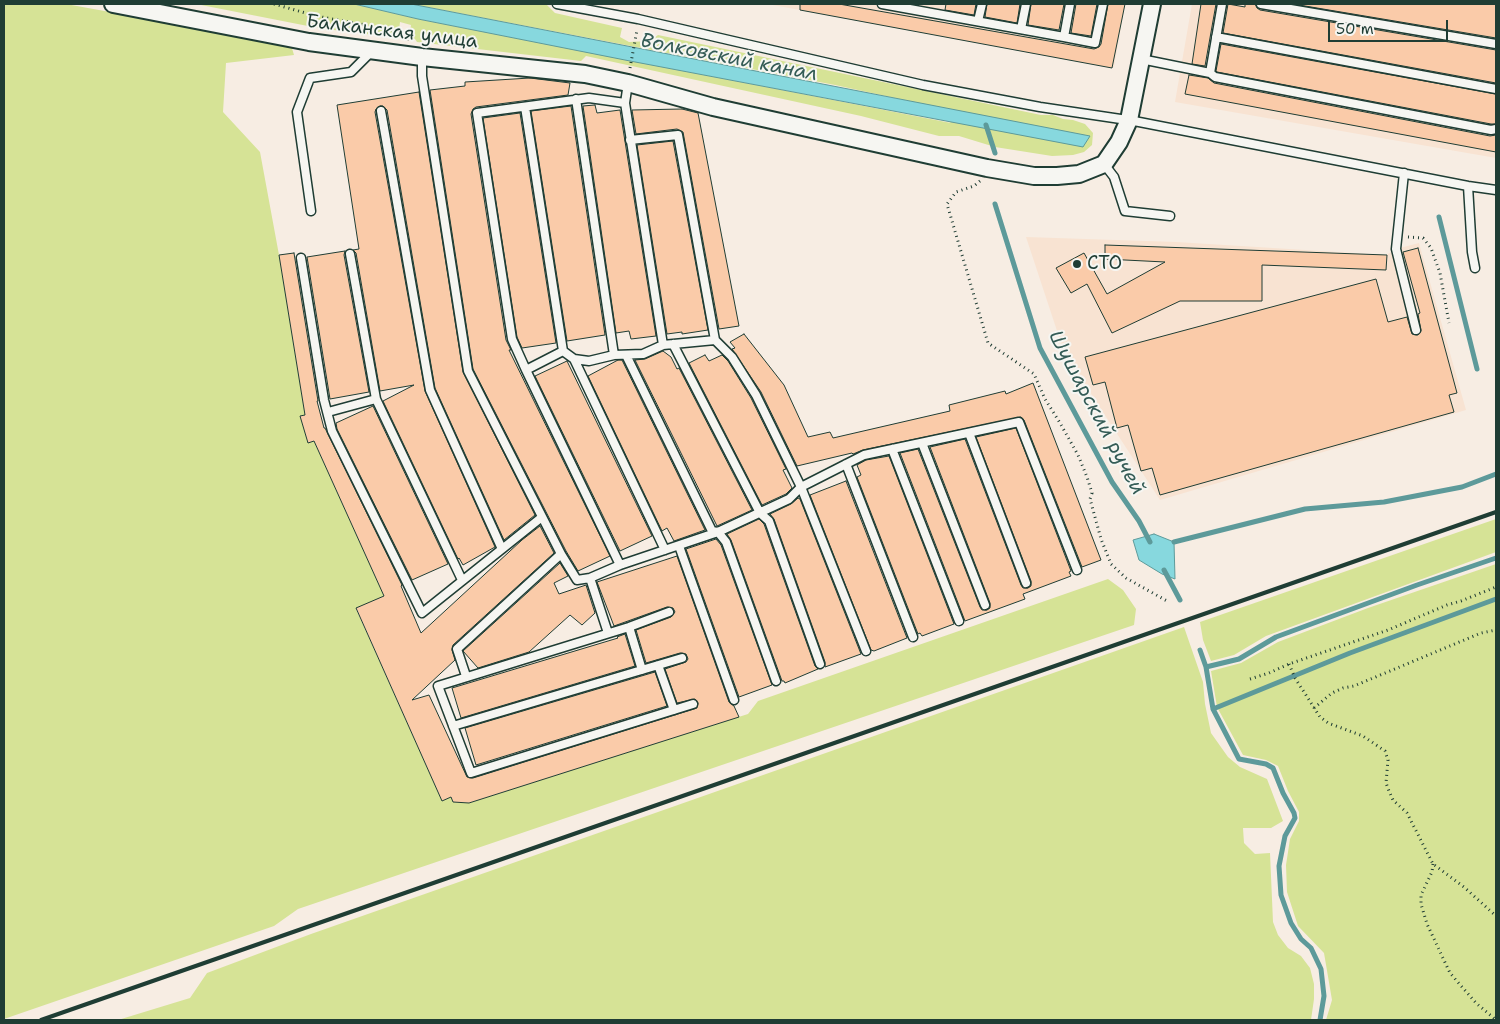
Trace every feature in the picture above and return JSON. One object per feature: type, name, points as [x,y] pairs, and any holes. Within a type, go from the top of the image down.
[{"type":"street","name":"Балканская улица","points":[[114,4],[309,42],[422,57],[632,80],[713,107],[987,168],[1034,176],[1079,174],[1104,164]]},
{"type":"street","points":[[1104,164],[1131,120],[1152,4]]},
{"type":"lane","points":[[557,4],[638,19],[923,85],[1057,110],[1131,120],[1496,190]]},
{"type":"lane","points":[[882,4],[1095,43],[1103,4]]},
{"type":"lane","points":[[936,14],[938,4]]},
{"type":"lane","points":[[978,22],[982,4]]},
{"type":"lane","points":[[1021,29],[1026,4]]},
{"type":"lane","points":[[1064,37],[1070,4]]},
{"type":"lane","points":[[1210,72],[1222,4]]},
{"type":"lane","points":[[1261,4],[1496,44]]},
{"type":"lane","points":[[1216,37],[1496,89]]},
{"type":"lane","points":[[311,211],[297,112],[310,78],[351,72],[372,50]]},
{"type":"lane","points":[[422,57],[422,76],[468,371],[561,554],[578,580],[590,578],[620,565],[718,532],[789,499],[801,487],[864,455],[1020,422],[1077,570]]},
{"type":"lane","points":[[1141,59],[1210,72],[1215,77],[1491,130],[1496,129]]},
{"type":"lane","points":[[632,80],[625,103],[663,345]]},
{"type":"lane","points":[[620,565],[512,339],[477,113],[589,98],[625,103]]},
{"type":"lane","points":[[576,100],[614,356]]},
{"type":"lane","points":[[525,107],[563,351],[574,359],[589,361],[614,356],[643,354],[663,345],[715,340]]},
{"type":"lane","points":[[381,111],[430,390],[502,549]]},
{"type":"lane","points":[[630,140],[678,135],[715,340],[732,356],[756,395],[801,487],[866,651]]},
{"type":"lane","points":[[1104,164],[1114,177],[1125,211],[1170,216]]},
{"type":"lane","points":[[1404,173],[1396,249],[1416,330]]},
{"type":"lane","points":[[1468,186],[1472,252],[1475,268]]},
{"type":"lane","points":[[350,254],[376,399],[462,580]]},
{"type":"lane","points":[[301,258],[332,430],[422,613],[542,517]]},
{"type":"lane","points":[[673,344],[760,513],[769,521],[820,664]]},
{"type":"lane","points":[[526,370],[563,351]]},
{"type":"lane","points":[[626,356],[712,531],[718,532],[726,542],[776,681]]},
{"type":"lane","points":[[574,359],[665,550]]},
{"type":"lane","points":[[328,412],[376,399]]},
{"type":"lane","points":[[969,433],[1026,583]]},
{"type":"lane","points":[[922,443],[984,605]]},
{"type":"lane","points":[[892,449],[959,621]]},
{"type":"lane","points":[[846,464],[914,637]]},
{"type":"lane","points":[[679,546],[734,700]]},
{"type":"lane","points":[[466,676],[457,649],[561,554]]},
{"type":"lane","points":[[590,578],[608,633]]},
{"type":"lane","points":[[669,612],[629,627],[438,686],[471,773],[693,704]]},
{"type":"lane","points":[[629,627],[642,670]]},
{"type":"lane","points":[[453,726],[682,658]]},
{"type":"lane","points":[[658,665],[674,710]]},
{"type":"path","points":[[274,4],[316,16],[409,33]]},
{"type":"path","points":[[632,80],[637,31]]},
{"type":"path","points":[[987,168],[979,182],[974,186],[956,192],[947,204],[988,343],[1034,374],[1045,399],[1078,455],[1087,477],[1092,493],[1090,499],[1111,564],[1126,578],[1167,601]]},
{"type":"path","points":[[1397,240],[1411,237],[1423,238],[1431,248],[1440,273],[1448,323]]},
{"type":"path","points":[[1250,679],[1388,630],[1496,587]]},
{"type":"path","points":[[1314,708],[1332,693],[1343,688],[1354,686],[1482,633],[1496,630]]},
{"type":"path","points":[[1289,664],[1294,676],[1320,717],[1328,723],[1363,736],[1385,751],[1388,760],[1386,783],[1389,792],[1393,800],[1407,813],[1434,864],[1464,886],[1496,916]]},
{"type":"path","points":[[1434,864],[1421,895],[1421,904],[1427,924],[1450,973],[1476,1003],[1496,1020]]},
{"type":"shaded area","points":[[767,4],[1125,4],[1114,67]]},
{"type":"shaded area","points":[[1192,4],[1496,4],[1496,158],[1175,102]]},
{"type":"shaded area","points":[[1026,237],[1176,242],[1386,255],[1396,249],[1419,243],[1466,410],[1160,500],[1064,352]]},
{"type":"green space","points":[[4,4],[66,4],[291,45],[294,55],[226,63],[223,112],[260,152],[305,415],[300,416],[308,442],[314,441],[384,596],[356,609],[442,801],[451,797],[453,802],[469,803],[748,714],[758,701],[1108,579],[1123,590],[1136,609],[1134,625],[298,909],[274,926],[4,1019]]},
{"type":"green space","points":[[196,4],[354,4],[418,19],[951,123],[922,104],[835,85],[411,4],[546,4],[555,13],[622,28],[620,37],[629,42],[650,41],[658,35],[1041,115],[1053,115],[1073,120],[1085,124],[1093,133],[1092,145],[1084,152],[1073,155],[1052,156],[995,147],[959,136],[939,136],[861,116],[586,56],[581,61],[417,42],[415,39],[409,38],[411,25],[400,22],[398,38],[318,28]]},
{"type":"green space","points":[[1496,519],[1496,552],[1266,636],[1234,655],[1211,661],[1203,640],[1200,622]]},
{"type":"green space","points":[[1496,564],[1496,1020],[1326,1020],[1332,1000],[1324,953],[1298,926],[1287,892],[1286,865],[1290,839],[1299,821],[1299,812],[1278,766],[1266,760],[1243,755],[1217,707],[1211,671],[1241,663],[1278,642],[1368,608]]},
{"type":"green space","points":[[1184,627],[1203,682],[1211,733],[1228,757],[1240,767],[1267,779],[1283,821],[1271,828],[1243,828],[1244,843],[1255,854],[1270,853],[1273,922],[1278,935],[1288,948],[1301,956],[1310,968],[1314,984],[1311,1020],[118,1020],[190,998],[207,973],[311,934]]},
{"type":"water","points":[[354,4],[411,4],[1090,136],[1083,147],[630,61],[418,19]]},
{"type":"water","points":[[1154,534],[1174,542],[1175,579],[1162,574],[1139,560],[1133,540]]},
{"type":"building","points":[[800,4],[839,4],[1094,49],[1101,44],[1108,4],[1125,4],[1112,68],[800,10]]},
{"type":"building","points":[[946,4],[976,4],[974,15],[945,10]]},
{"type":"building","points":[[987,4],[1020,4],[1017,23],[985,17]]},
{"type":"building","points":[[1031,4],[1064,4],[1059,30],[1028,25]]},
{"type":"building","points":[[1076,4],[1097,4],[1091,36],[1071,33]]},
{"type":"building","points":[[1201,4],[1216,4],[1205,66],[1192,64]]},
{"type":"building","points":[[1228,4],[1245,7],[1245,4],[1255,4],[1260,10],[1496,50],[1496,83],[1223,33]]},
{"type":"building","points":[[1293,4],[1496,4],[1496,38]]},
{"type":"building","points":[[1221,44],[1496,94],[1496,124],[1217,72]]},
{"type":"building","points":[[1189,75],[1208,78],[1214,83],[1490,136],[1496,135],[1496,152],[1185,94]]},
{"type":"building","points":[[530,78],[570,83],[568,95],[476,107],[471,114],[506,340],[511,350],[509,350],[610,556],[578,571],[473,369],[430,90],[465,86],[465,82]]},
{"type":"building","points":[[419,92],[463,372],[535,515],[504,540],[435,388],[387,110],[380,106],[375,112],[425,391],[495,547],[463,565],[458,559],[383,401],[414,385],[380,391],[356,253],[353,250],[359,249],[337,105]]},
{"type":"building","points":[[595,105],[597,113],[620,110],[656,336],[631,339],[629,331],[616,333],[583,106]]},
{"type":"building","points":[[571,106],[605,335],[567,341],[531,111]]},
{"type":"building","points":[[682,109],[698,113],[739,326],[719,329],[683,132],[677,129],[636,134],[632,110]]},
{"type":"building","points":[[520,113],[556,343],[522,348],[517,337],[483,118]]},
{"type":"building","points":[[673,141],[708,330],[682,334],[682,332],[667,334],[637,145]]},
{"type":"building","points":[[1105,245],[1387,255],[1386,270],[1262,265],[1262,301],[1180,301],[1112,333],[1087,284],[1071,293],[1056,268],[1084,253],[1107,294],[1165,262],[1105,259]]},
{"type":"building","points":[[1418,248],[1457,393],[1449,395],[1454,412],[1160,495],[1152,468],[1141,471],[1128,425],[1117,428],[1105,382],[1093,385],[1085,357],[1376,279],[1388,322],[1407,317],[1412,334],[1418,335],[1421,331],[1418,314],[1420,313],[1403,252]]},
{"type":"building","points":[[345,251],[344,255],[369,392],[330,399],[307,257]]},
{"type":"building","points":[[294,253],[317,401],[324,428],[402,585],[421,633],[522,540],[540,526],[554,553],[453,645],[452,650],[455,660],[412,700],[429,695],[467,777],[473,778],[697,708],[698,703],[695,699],[677,703],[665,669],[686,662],[688,659],[686,654],[680,653],[646,663],[636,630],[671,617],[675,612],[673,608],[667,607],[614,626],[597,582],[677,556],[729,702],[734,706],[739,717],[469,803],[453,802],[451,797],[442,801],[356,608],[384,596],[314,441],[308,443],[300,416],[305,415],[279,255]]},
{"type":"building","points":[[744,334],[784,385],[808,437],[830,432],[833,438],[950,411],[949,405],[1005,391],[1006,394],[1033,383],[1101,560],[1082,567],[1024,420],[1021,417],[863,450],[853,454],[797,466],[761,392],[732,349],[735,348],[730,342]]},
{"type":"building","points":[[663,351],[671,357],[677,369],[679,368],[752,510],[717,526],[635,360],[645,359]]},
{"type":"building","points":[[705,355],[709,361],[722,355],[728,361],[751,398],[786,469],[783,470],[792,488],[786,494],[762,505],[689,363]]},
{"type":"building","points":[[618,360],[622,360],[705,530],[674,541],[667,528],[662,531],[588,376]]},
{"type":"building","points":[[567,361],[652,536],[620,551],[535,376]]},
{"type":"building","points":[[373,406],[448,564],[412,580],[337,429],[336,423]]},
{"type":"building","points":[[1016,428],[1071,571],[1069,572],[1071,576],[1023,594],[1025,599],[965,621],[900,453],[918,449],[980,607],[982,610],[987,610],[990,608],[990,603],[930,447],[965,439],[1021,585],[1023,588],[1028,588],[1031,586],[1031,581],[976,437]]},
{"type":"building","points":[[889,456],[954,624],[922,636],[920,633],[918,634],[857,477],[861,475],[857,465],[866,460]]},
{"type":"building","points":[[846,481],[907,638],[874,651],[871,650],[810,495]]},
{"type":"building","points":[[798,498],[861,654],[825,667],[825,662],[774,519],[770,514],[791,504]]},
{"type":"building","points":[[759,519],[764,524],[815,666],[818,669],[785,683],[782,681],[731,540],[727,534]]},
{"type":"building","points":[[716,539],[721,545],[772,685],[739,697],[686,549]]},
{"type":"building","points":[[560,563],[568,576],[554,583],[559,594],[586,585],[595,613],[582,625],[570,615],[529,652],[478,668],[463,651]]},
{"type":"building","points":[[625,634],[635,666],[461,718],[452,688],[618,638]]},
{"type":"building","points":[[655,672],[667,706],[476,765],[465,728]]},
{"type":"waterway","name":"Шушарский ручей","points":[[986,125],[995,153]]},
{"type":"waterway","name":"Шушарский ручей","points":[[995,204],[1040,348],[1112,482],[1139,521],[1150,542]]},
{"type":"waterway","points":[[1439,217],[1477,369]]},
{"type":"waterway","points":[[1174,542],[1305,509],[1384,502],[1462,487],[1496,474]]},
{"type":"waterway","points":[[1206,667],[1239,659],[1276,637],[1496,558]]},
{"type":"waterway","name":"Шушарский ручей","points":[[1164,570],[1180,600]]},
{"type":"waterway","points":[[1213,709],[1350,653],[1496,599]]},
{"type":"waterway","name":"Шушарский ручей","points":[[1200,650],[1206,667],[1213,709],[1239,759],[1266,764],[1273,768],[1283,793],[1294,813],[1295,818],[1285,836],[1279,866],[1281,895],[1291,923],[1301,939],[1311,948],[1321,969],[1324,996],[1320,1020]]},
{"type":"railway","points":[[41,1020],[1496,512]]},
{"type":"place","name":"СТО","points":[[1077,264]]},
{"type":"water label","name":"Волковский канал","points":[[729,58]]}]
